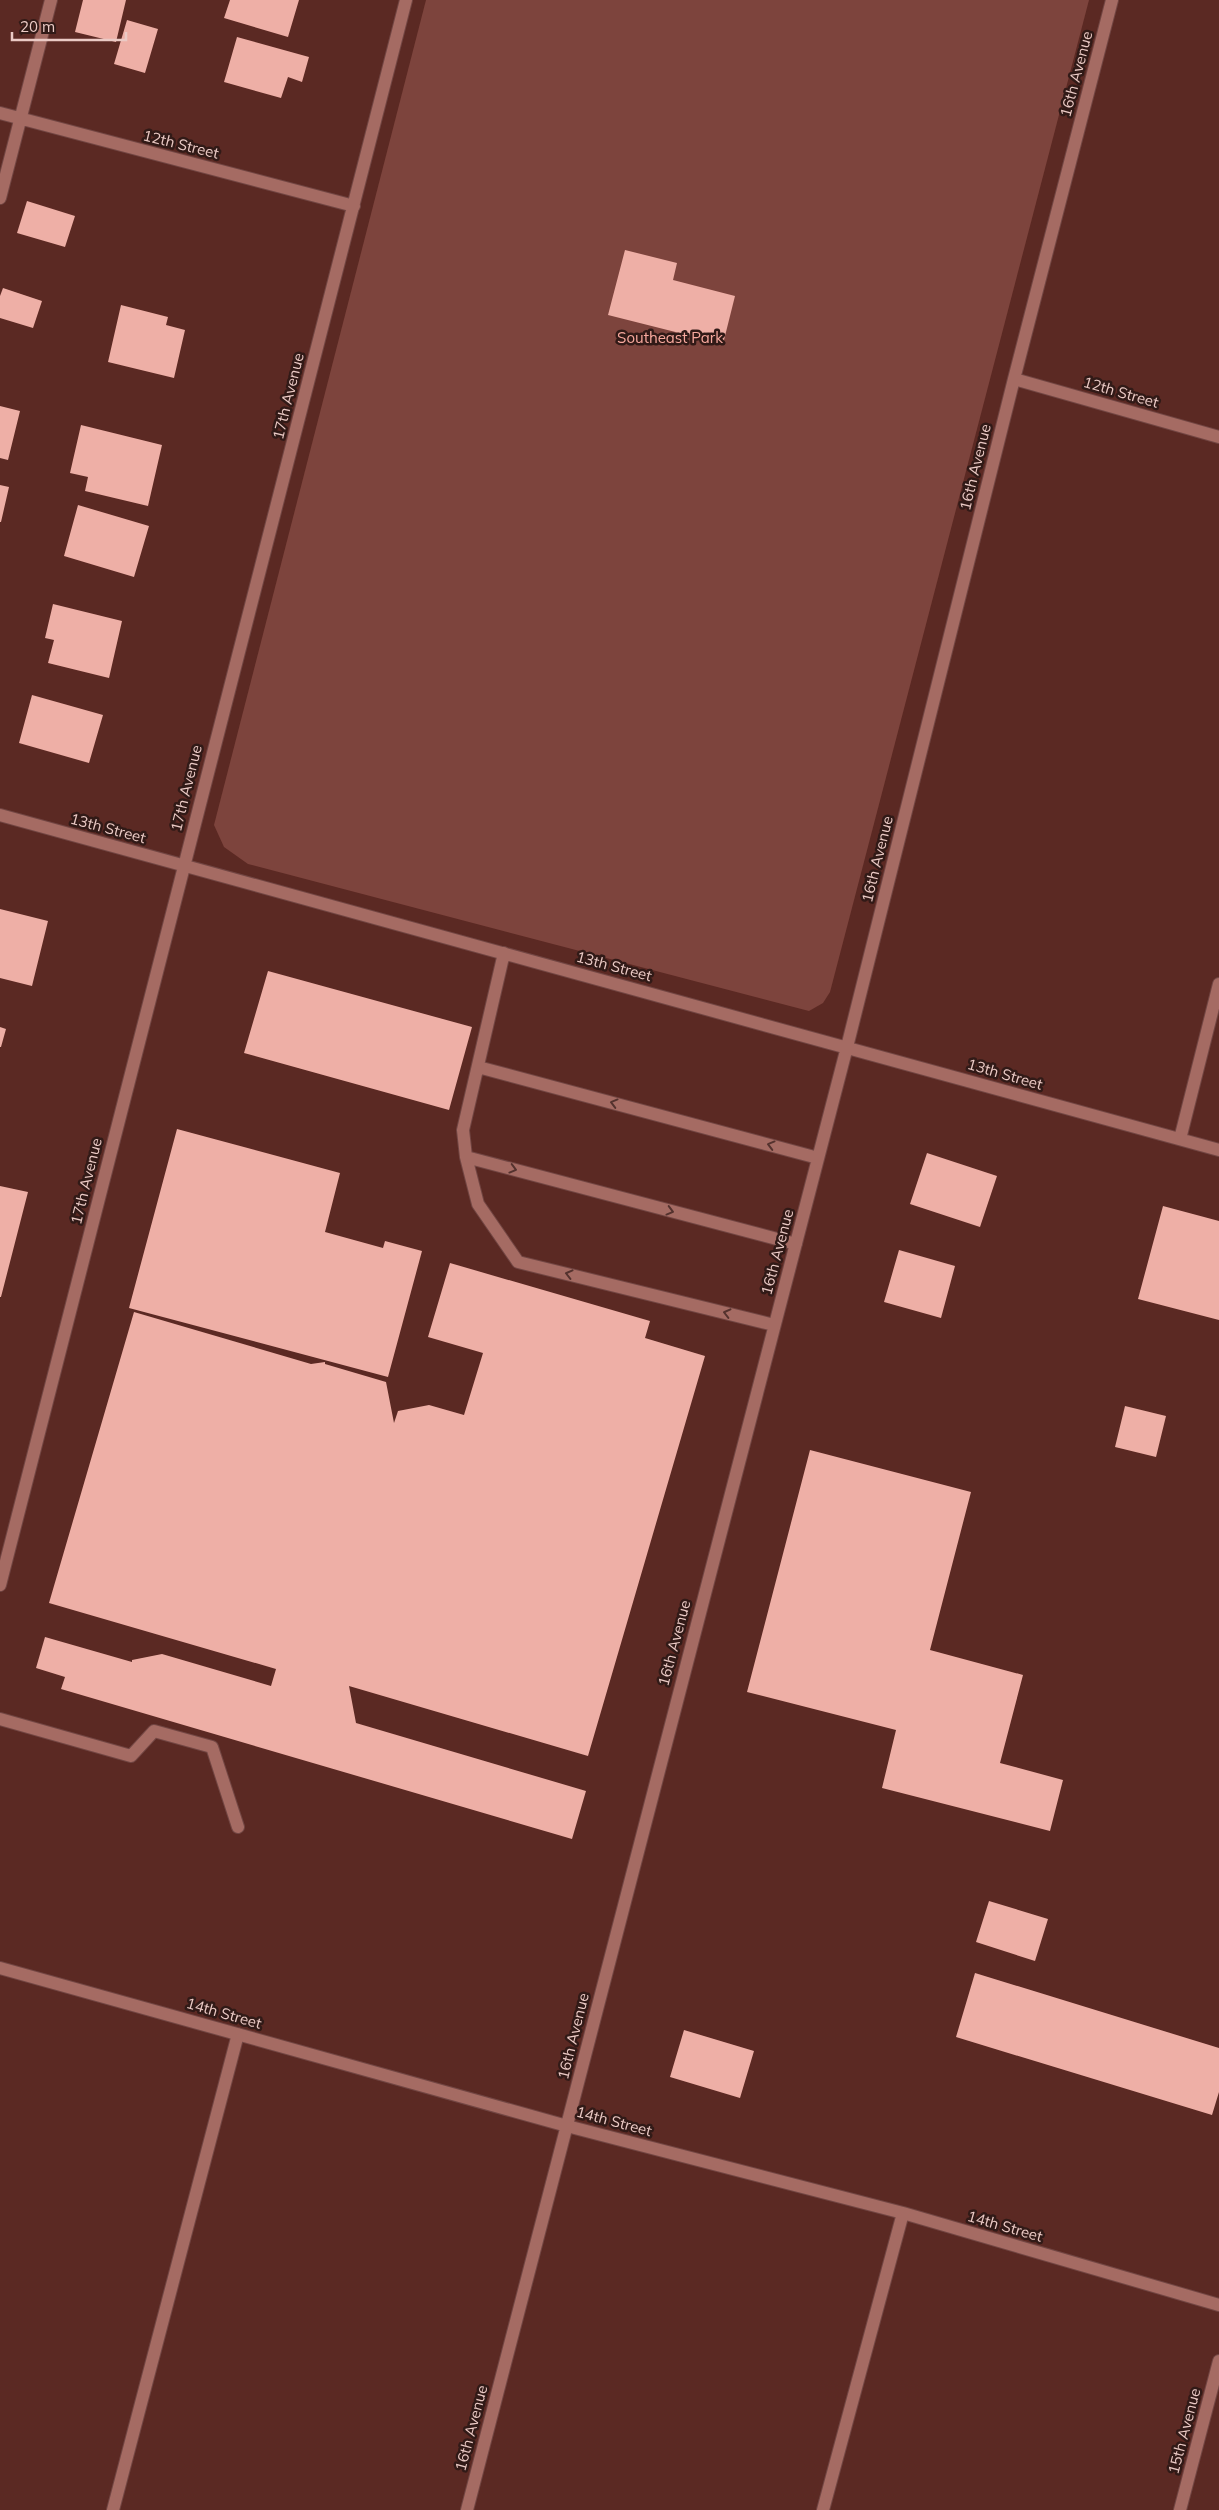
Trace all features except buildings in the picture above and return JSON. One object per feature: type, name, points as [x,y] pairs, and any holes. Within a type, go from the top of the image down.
[{"type":"street","points":[[0,198],[51,0]]},
{"type":"street","name":"17th Avenue","points":[[0,1585],[406,0]]},
{"type":"street","name":"16th Avenue","points":[[467,2510],[847,1047],[1014,378],[1112,0]]},
{"type":"street","name":"12th Street","points":[[0,113],[20,120],[354,206]]},
{"type":"street","name":"12th Street","points":[[1014,378],[1219,438]]},
{"type":"street","name":"13th Street","points":[[0,815],[1219,1150]]},
{"type":"street","points":[[504,953],[463,1130],[466,1157],[478,1204],[518,1262],[774,1325]]},
{"type":"street","points":[[1180,1139],[1219,984]]},
{"type":"street","points":[[478,1067],[818,1158]]},
{"type":"street","points":[[466,1157],[796,1244]]},
{"type":"street","points":[[0,1719],[131,1756],[154,1731],[212,1747],[238,1827]]},
{"type":"street","name":"14th Street","points":[[0,1968],[567,2126],[903,2213],[1219,2305]]},
{"type":"street","points":[[113,2510],[238,2034]]},
{"type":"street","points":[[823,2510],[903,2213]]},
{"type":"street","name":"15th Avenue","points":[[1180,2510],[1219,2361]]},
{"type":"green space","name":"Southeast Park","points":[[426,0],[1089,0],[830,992],[823,1003],[809,1011],[248,864],[224,847],[214,825]]}]
